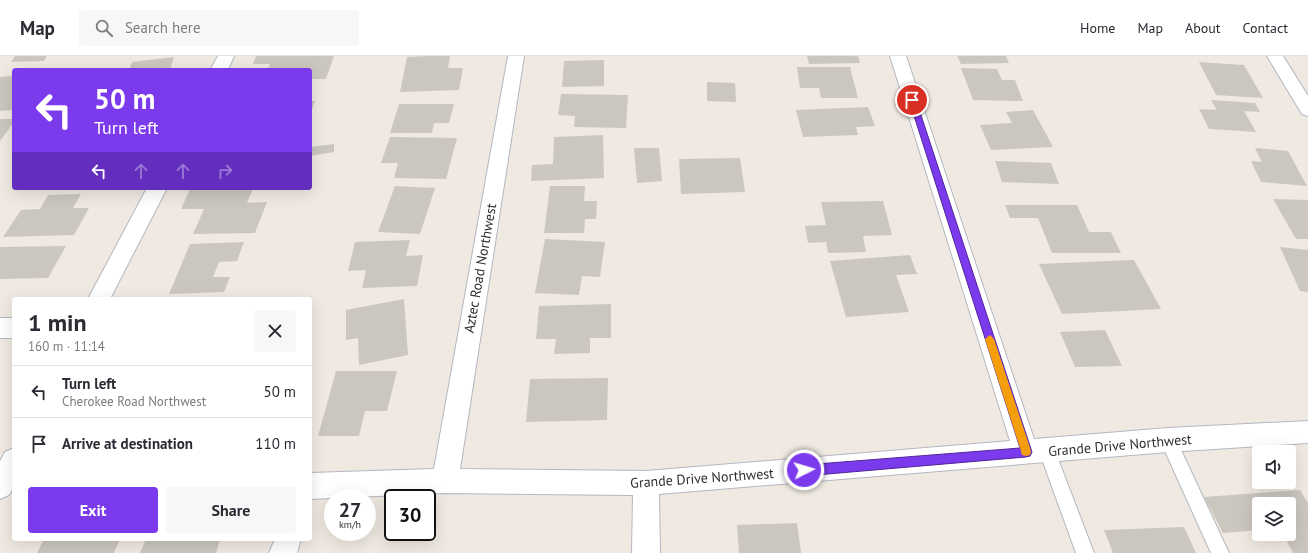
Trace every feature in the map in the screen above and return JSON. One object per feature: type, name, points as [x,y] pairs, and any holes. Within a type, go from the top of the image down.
[{"type":"street","points":[[219,68],[226,56]]},
{"type":"street","name":"Aztec Road Northwest","points":[[445,481],[516,56]]},
{"type":"street","points":[[898,56],[1037,452]]},
{"type":"street","points":[[1275,56],[1308,110]]},
{"type":"street","points":[[100,297],[156,190]]},
{"type":"street","points":[[0,328],[12,328]]},
{"type":"street","name":"Grande Drive Northwest","points":[[312,486],[445,481],[646,483],[1037,452],[1168,440],[1308,432]]},
{"type":"street","points":[[0,486],[12,464]]},
{"type":"street","points":[[646,483],[646,553]]},
{"type":"street","points":[[283,553],[287,541]]},
{"type":"lane","points":[[1168,440],[1220,553]]},
{"type":"lane","points":[[1037,452],[1085,553]]},
{"type":"building","points":[[15,56],[47,56],[44,61],[11,62]]},
{"type":"building","points":[[256,56],[334,56],[326,79],[312,79],[312,68],[268,68],[270,64],[253,64]]},
{"type":"building","points":[[450,56],[448,68],[463,68],[459,90],[400,92],[407,57]]},
{"type":"building","points":[[807,56],[858,56],[860,63],[809,64]]},
{"type":"building","points":[[957,56],[1006,56],[1009,63],[961,64]]},
{"type":"building","points":[[174,57],[171,68],[130,68],[132,62]]},
{"type":"building","points":[[604,60],[604,86],[562,87],[564,61]]},
{"type":"building","points":[[1199,62],[1244,65],[1263,98],[1216,95]]},
{"type":"building","points":[[797,67],[850,67],[858,98],[821,98],[819,88],[800,88]]},
{"type":"building","points":[[961,68],[997,69],[1002,80],[1015,80],[1023,101],[973,100]]},
{"type":"building","points":[[12,76],[12,110],[0,111],[0,77]]},
{"type":"building","points":[[707,82],[735,83],[736,102],[707,101]]},
{"type":"building","points":[[561,94],[628,95],[626,128],[574,127],[575,116],[558,115]]},
{"type":"building","points":[[1211,100],[1255,103],[1260,112],[1244,111],[1256,132],[1209,129],[1199,109],[1217,110]]},
{"type":"building","points":[[312,101],[315,101],[312,109]]},
{"type":"building","points":[[399,104],[454,104],[449,123],[434,123],[432,133],[390,133]]},
{"type":"building","points":[[868,107],[875,126],[856,127],[858,135],[803,137],[796,110]]},
{"type":"building","points":[[1033,110],[1053,147],[991,150],[980,125],[1012,123],[1006,112]]},
{"type":"building","points":[[0,119],[12,119],[12,125],[0,141]]},
{"type":"building","points":[[603,135],[604,178],[531,181],[532,165],[553,164],[554,137]]},
{"type":"building","points":[[390,137],[457,138],[446,179],[394,178],[398,163],[381,163]]},
{"type":"building","points":[[334,144],[334,152],[312,156],[312,147]]},
{"type":"building","points":[[634,148],[659,148],[662,181],[637,183]]},
{"type":"building","points":[[1255,148],[1288,151],[1307,186],[1261,182],[1251,161],[1262,162]]},
{"type":"building","points":[[740,158],[745,192],[681,194],[679,159]]},
{"type":"building","points":[[995,161],[1051,163],[1059,184],[1002,182]]},
{"type":"building","points":[[395,186],[435,188],[420,234],[378,232]]},
{"type":"building","points":[[550,186],[585,186],[584,201],[597,201],[596,219],[585,219],[584,233],[544,233]]},
{"type":"building","points":[[190,190],[252,190],[247,203],[267,202],[255,233],[193,234],[204,209],[181,209]]},
{"type":"building","points":[[81,194],[73,208],[89,208],[74,235],[3,237],[21,210],[40,209],[48,195]]},
{"type":"building","points":[[1273,199],[1308,200],[1308,239],[1296,239]]},
{"type":"building","points":[[883,201],[892,235],[863,236],[866,252],[828,253],[826,242],[808,243],[805,226],[826,225],[821,202]]},
{"type":"building","points":[[1005,205],[1077,205],[1089,232],[1111,232],[1121,253],[1052,253],[1038,218],[1010,218]]},
{"type":"building","points":[[545,239],[605,242],[600,277],[582,276],[579,295],[535,293]]},
{"type":"building","points":[[410,240],[406,256],[423,255],[417,286],[362,288],[366,270],[348,271],[355,242]]},
{"type":"building","points":[[244,242],[237,261],[219,262],[213,277],[230,277],[224,292],[169,294],[190,244]]},
{"type":"building","points":[[66,246],[48,278],[0,279],[0,247]]},
{"type":"building","points":[[1280,247],[1308,250],[1308,292],[1300,291]]},
{"type":"building","points":[[910,255],[917,274],[896,275],[909,312],[846,317],[830,261]]},
{"type":"building","points":[[1134,260],[1161,309],[1062,314],[1039,264]]},
{"type":"building","points":[[404,299],[408,355],[359,365],[358,338],[346,340],[346,310]]},
{"type":"building","points":[[611,304],[611,338],[590,338],[590,353],[554,354],[556,339],[536,339],[539,306]]},
{"type":"building","points":[[1105,330],[1122,366],[1075,367],[1060,332]]},
{"type":"building","points":[[336,371],[397,371],[387,411],[365,411],[359,436],[318,436]]},
{"type":"building","points":[[608,378],[607,420],[526,422],[530,379]]},
{"type":"building","points":[[1300,490],[1308,503],[1308,553],[1293,553],[1287,541],[1296,541],[1296,497],[1252,497],[1252,531],[1223,533],[1204,497]]},
{"type":"building","points":[[797,523],[801,553],[739,553],[737,525]]},
{"type":"building","points":[[1184,527],[1196,553],[1113,553],[1104,530]]},
{"type":"building","points":[[43,541],[119,541],[114,553],[37,553]]},
{"type":"building","points":[[145,541],[219,541],[216,553],[140,553]]},
{"type":"slow traffic","points":[[990,339],[1026,451]]},
{"type":"route","points":[[804,470],[1026,452],[912,100]]}]
